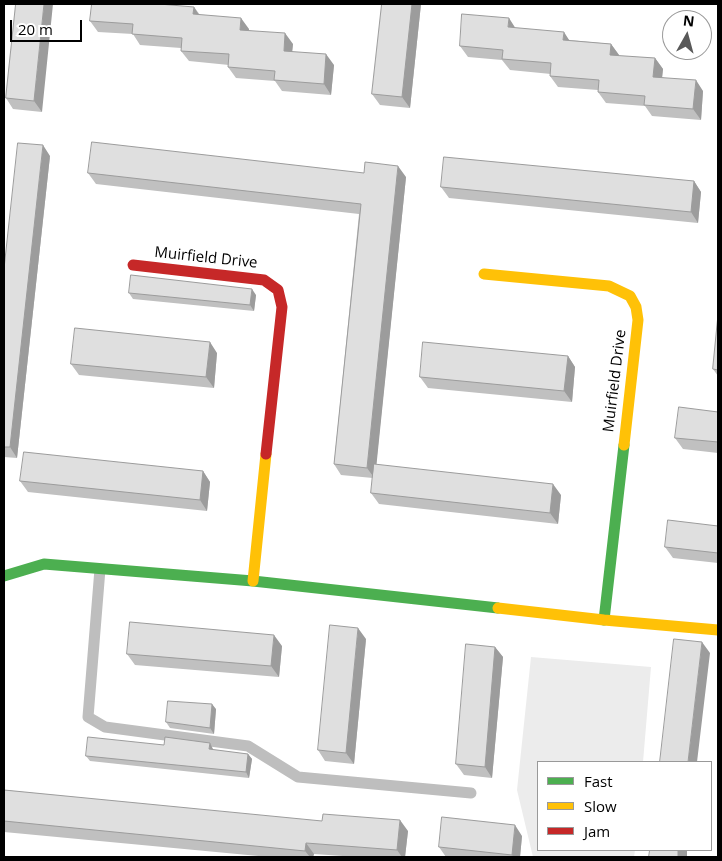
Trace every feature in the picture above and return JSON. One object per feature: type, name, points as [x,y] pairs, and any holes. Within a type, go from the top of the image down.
[{"type":"street","name":"Muirfield Drive","points":[[133,265],[264,280],[275,287],[281,295],[282,307],[253,582]]},
{"type":"street","name":"Muirfield Drive","points":[[484,274],[609,286],[630,296],[636,307],[638,320],[604,620]]},
{"type":"street","points":[[4,576],[44,564],[253,582],[604,620],[718,630]]},
{"type":"lane","points":[[100,569],[88,717],[96,722],[105,727],[248,746],[298,777],[471,793]]},
{"type":"shaded area","points":[[531,657],[651,667],[643,761],[537,761],[537,851],[635,851],[634,857],[533,857],[517,790]]},
{"type":"building","points":[[16,4],[44,4],[34,101],[6,98]]},
{"type":"building","points":[[92,4],[159,4],[194,7],[193,14],[241,18],[240,30],[285,33],[284,51],[326,54],[324,84],[274,80],[275,71],[228,67],[229,54],[181,51],[182,38],[132,34],[133,24],[90,21]]},
{"type":"building","points":[[382,4],[412,4],[402,97],[372,94]]},
{"type":"building","points":[[462,14],[509,18],[508,27],[564,32],[563,40],[611,44],[610,55],[655,58],[653,77],[696,80],[693,109],[644,105],[645,96],[598,92],[599,80],[550,76],[551,63],[502,59],[503,50],[460,46]]},
{"type":"building","points":[[92,142],[364,173],[365,162],[398,166],[367,468],[334,464],[361,204],[88,173]]},
{"type":"building","points":[[18,143],[43,145],[10,447],[4,447],[4,269]]},
{"type":"building","points":[[444,157],[694,181],[691,212],[441,187]]},
{"type":"building","points":[[131,275],[252,289],[250,305],[129,293]]},
{"type":"building","points":[[718,315],[718,370],[713,369]]},
{"type":"building","points":[[75,328],[210,342],[206,377],[71,364]]},
{"type":"building","points":[[423,342],[568,356],[564,391],[420,377]]},
{"type":"building","points":[[679,407],[718,412],[718,442],[675,438]]},
{"type":"building","points":[[24,452],[203,471],[200,500],[20,481]]},
{"type":"building","points":[[374,464],[553,484],[550,513],[371,493]]},
{"type":"building","points":[[668,520],[718,526],[718,553],[665,547]]},
{"type":"building","points":[[130,622],[274,635],[271,666],[127,654]]},
{"type":"building","points":[[330,625],[358,628],[346,753],[318,750]]},
{"type":"building","points":[[674,639],[702,642],[688,761],[660,761]]},
{"type":"building","points":[[466,644],[495,647],[485,767],[456,764]]},
{"type":"building","points":[[168,701],[212,704],[210,728],[166,722]]},
{"type":"building","points":[[88,737],[164,745],[165,737],[210,743],[209,749],[248,754],[246,772],[86,756]]},
{"type":"building","points":[[4,790],[322,821],[323,814],[400,820],[397,850],[306,843],[305,851],[4,821]]},
{"type":"building","points":[[442,817],[515,825],[512,855],[439,847]]},
{"type":"building","points":[[650,851],[678,851],[678,857],[649,857]]},
{"type":"traffic: fast","points":[[604,620],[624,445]]},
{"type":"traffic: fast","points":[[4,576],[44,564],[253,581],[498,608]]},
{"type":"traffic: slow","points":[[484,274],[609,286],[630,296],[636,307],[638,320],[624,445]]},
{"type":"traffic: slow","points":[[253,581],[266,454]]},
{"type":"traffic: slow","points":[[498,608],[718,630]]},
{"type":"traffic: jam","points":[[133,265],[264,280],[278,290],[282,307],[266,454]]}]
